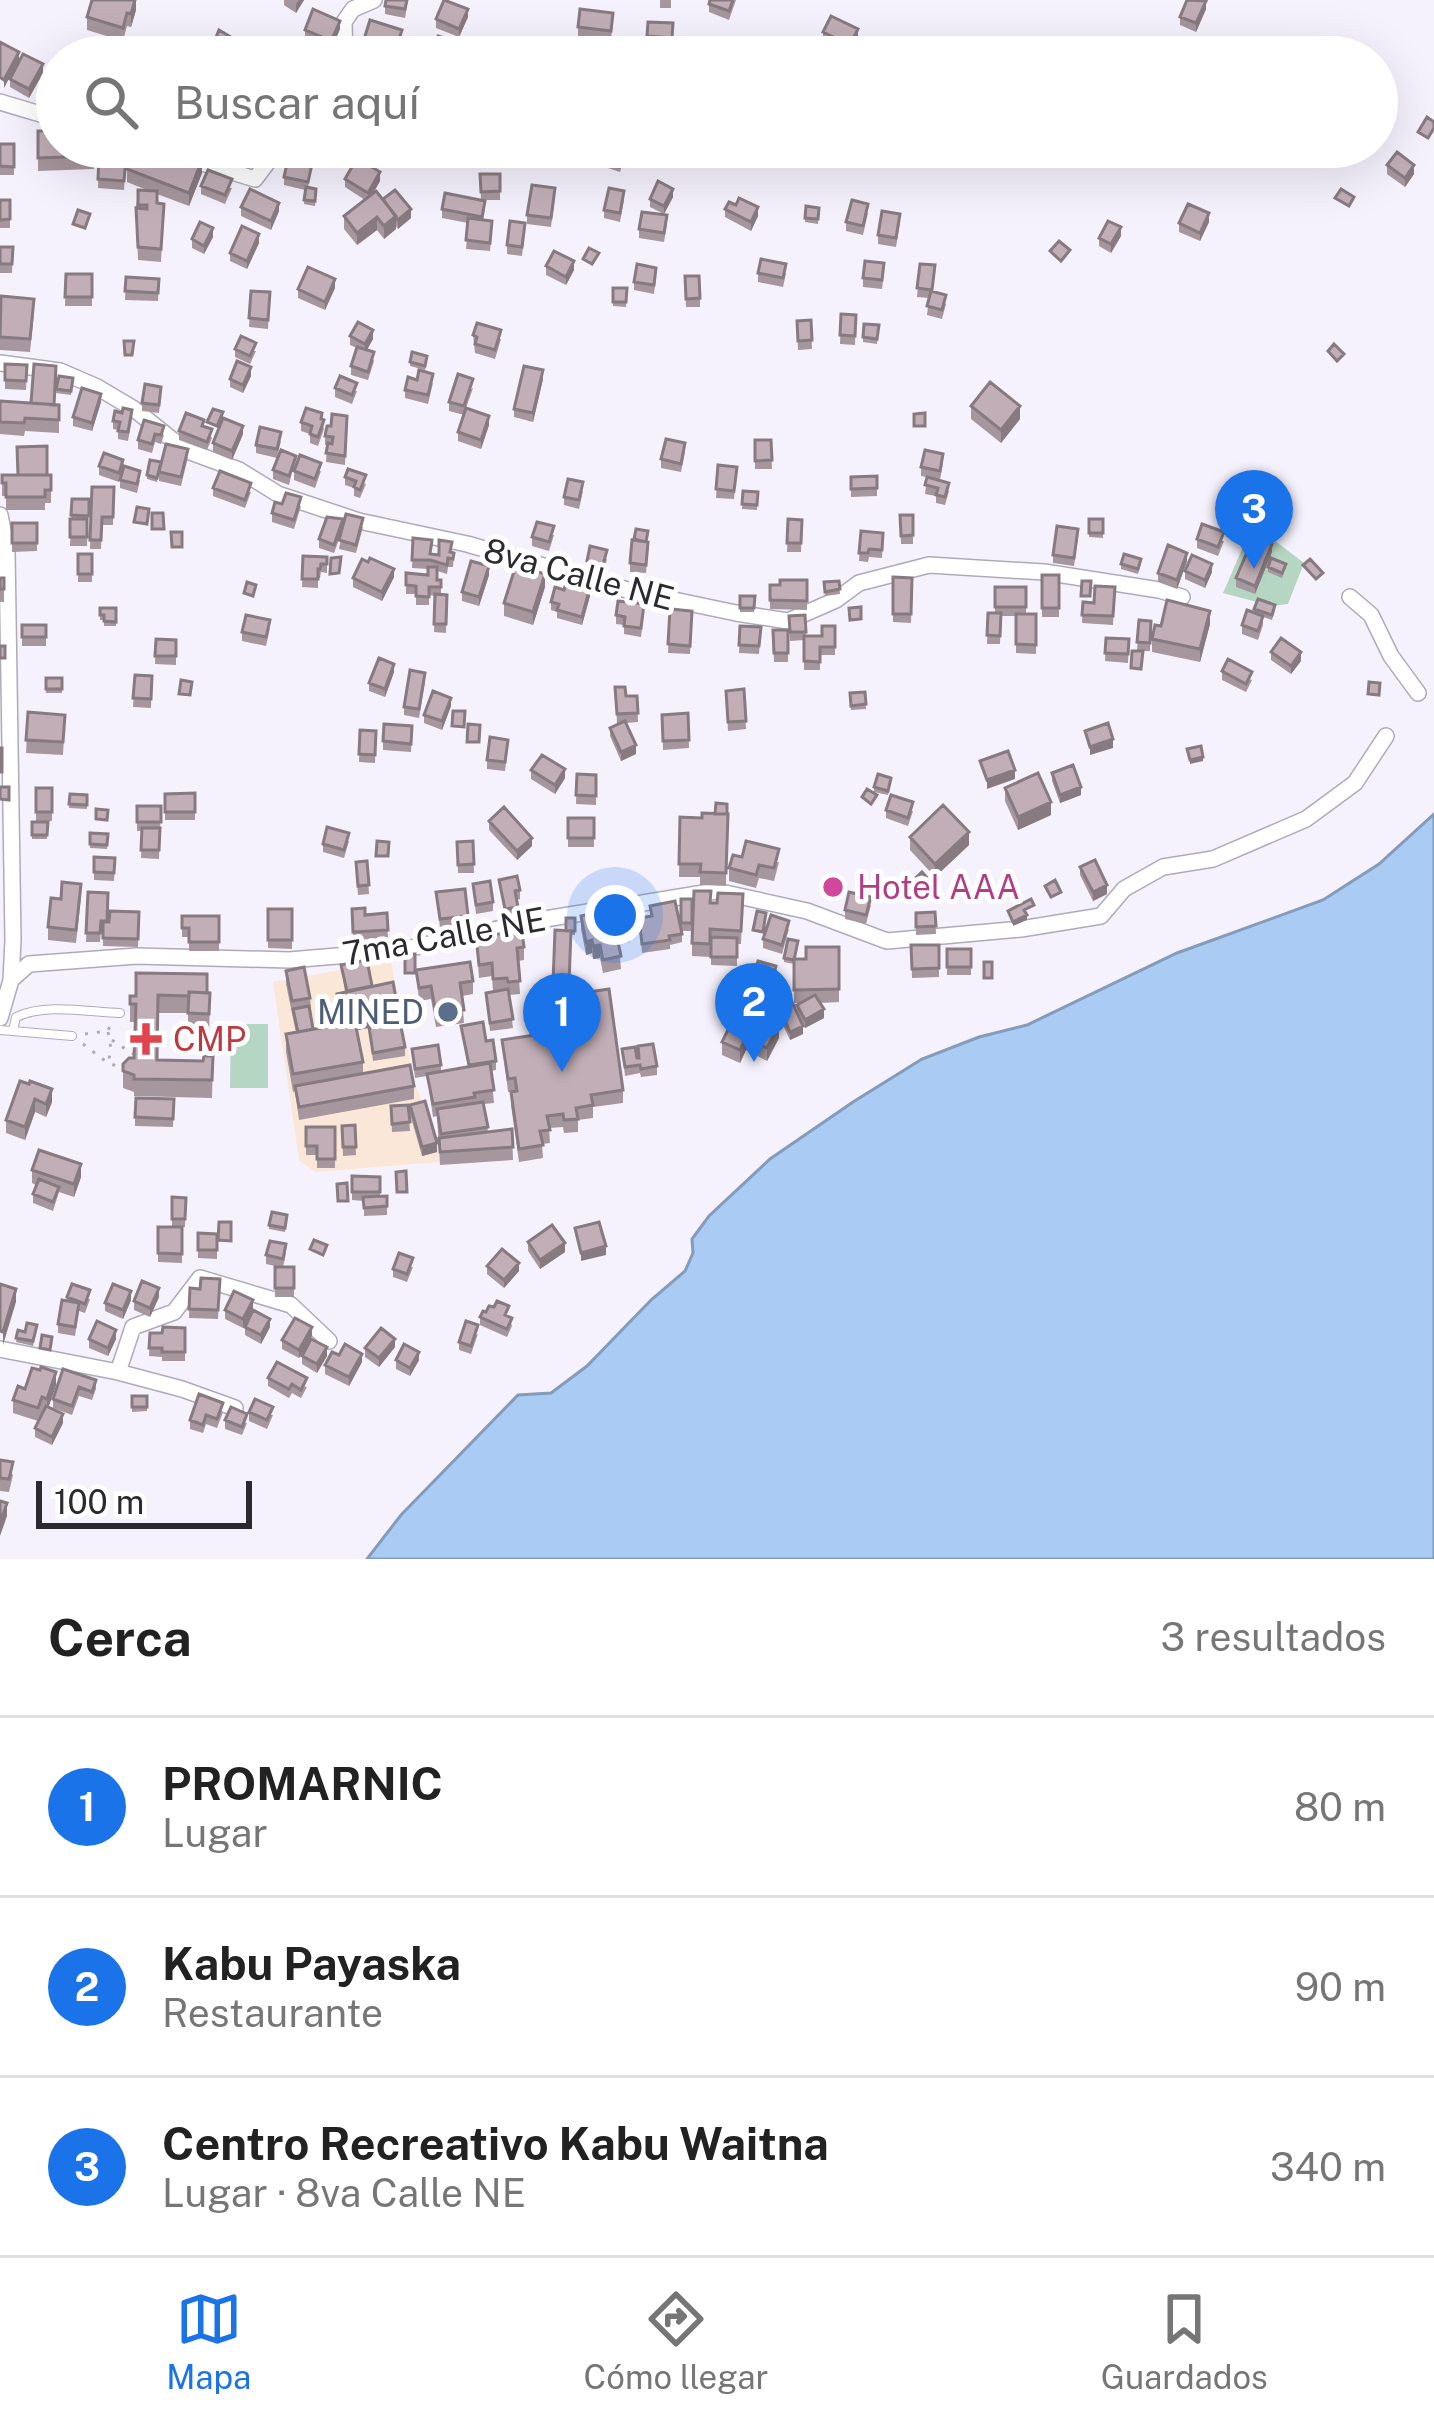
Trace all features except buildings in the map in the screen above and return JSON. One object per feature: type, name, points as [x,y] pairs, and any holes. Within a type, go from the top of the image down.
[{"type":"street","points":[[344,36],[344,22],[353,9],[374,0]]},
{"type":"street","points":[[0,102],[36,113]]},
{"type":"street","points":[[219,168],[255,179],[263,168]]},
{"type":"street","name":"8va Calle NE","points":[[0,363],[60,370],[97,387],[134,409],[185,450],[238,470],[278,494],[359,520],[467,544],[631,591],[736,613],[788,621],[836,600],[860,583],[929,565],[1045,572],[1183,597]]},
{"type":"street","points":[[0,515],[7,551],[13,940],[6,1025]]},
{"type":"street","points":[[1350,597],[1371,614],[1390,656],[1418,693]]},
{"type":"street","name":"7ma Calle NE","points":[[29,964],[136,956],[289,960],[397,950],[539,920],[716,891],[807,911],[887,941],[1100,916],[1124,889],[1163,867],[1213,859],[1306,819],[1355,783],[1386,736]]},
{"type":"street","points":[[11,980],[29,964],[13,940]]},
{"type":"street","points":[[118,1372],[133,1327],[174,1312],[200,1278],[291,1305],[329,1341]]},
{"type":"street","points":[[0,1349],[118,1372],[235,1408]]},
{"type":"lane","points":[[0,1030],[26,1013],[120,1013]]},
{"type":"lane","points":[[6,1025],[72,1036]]},
{"type":"path","points":[[107,1031],[133,1054]]},
{"type":"path","points":[[72,1036],[108,1064],[134,1072]]},
{"type":"path","points":[[108,1064],[111,1039]]},
{"type":"shaded area","points":[[391,961],[414,1082],[436,1134],[439,1162],[315,1172],[299,1160],[273,982]]},
{"type":"green space","points":[[1253,524],[1304,563],[1288,604],[1272,606],[1223,593]]},
{"type":"green space","points":[[231,1024],[268,1024],[268,1088],[230,1088]]},
{"type":"water","points":[[1434,814],[1434,1559],[367,1559],[401,1515],[518,1395],[551,1393],[587,1366],[685,1271],[693,1253],[692,1239],[709,1216],[770,1159],[922,1059],[1027,1025],[1177,953],[1323,900],[1379,864]]},
{"type":"place","name":"Centro Recreativo Kabu Waitna","points":[[1254,569]]},
{"type":"place","name":"Hotel AAA","points":[[833,887]]},
{"type":"place","name":"MINED","points":[[448,1012]]},
{"type":"place","name":"CMP","points":[[146,1039]]},
{"type":"place","name":"Kabu Payaska","points":[[754,1062]]},
{"type":"place","name":"PROMARNIC","points":[[562,1072]]}]
